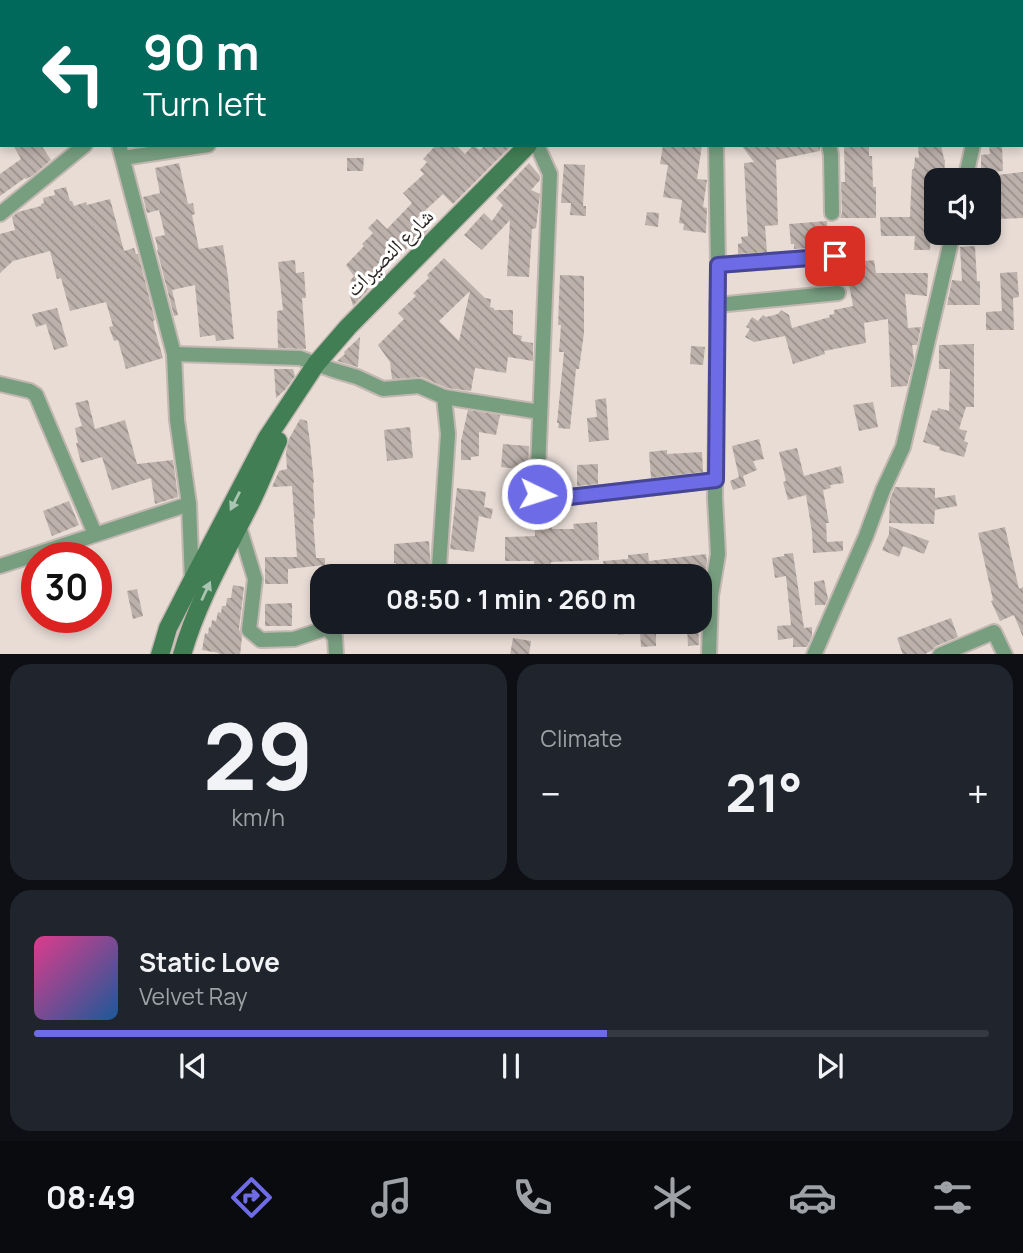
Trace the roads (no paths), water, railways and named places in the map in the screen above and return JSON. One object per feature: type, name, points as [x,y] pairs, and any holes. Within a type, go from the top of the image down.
[{"type":"main road","name":"شارع النصيرات","points":[[160,654],[168,628],[267,438],[316,364],[348,327],[526,147]]},
{"type":"main road","name":"شارع النصيرات","points":[[182,654],[189,629],[251,502],[293,399]]},
{"type":"street","points":[[0,214],[83,147]]},
{"type":"street","points":[[183,147],[121,152],[174,354],[177,420],[189,504],[192,581]]},
{"type":"street","points":[[538,147],[550,174],[537,494],[552,499],[716,480]]},
{"type":"street","points":[[712,575],[718,554],[716,147]]},
{"type":"street","points":[[829,147],[832,213]]},
{"type":"street","points":[[968,168],[973,147]]},
{"type":"street","points":[[814,654],[903,447],[950,245]]},
{"type":"street","points":[[718,265],[835,256]]},
{"type":"street","points":[[718,304],[838,293]]},
{"type":"street","points":[[174,354],[300,358],[357,377],[383,389],[419,386],[444,397],[540,412]]},
{"type":"street","points":[[0,384],[36,395],[95,534]]},
{"type":"street","points":[[439,564],[448,434],[444,397]]},
{"type":"street","points":[[0,566],[189,504]]},
{"type":"street","points":[[239,526],[256,579],[249,630],[261,640],[294,639],[327,628],[335,637],[336,654]]},
{"type":"street","points":[[940,654],[994,632],[1005,654]]},
{"type":"street","points":[[708,634],[709,654]]}]
